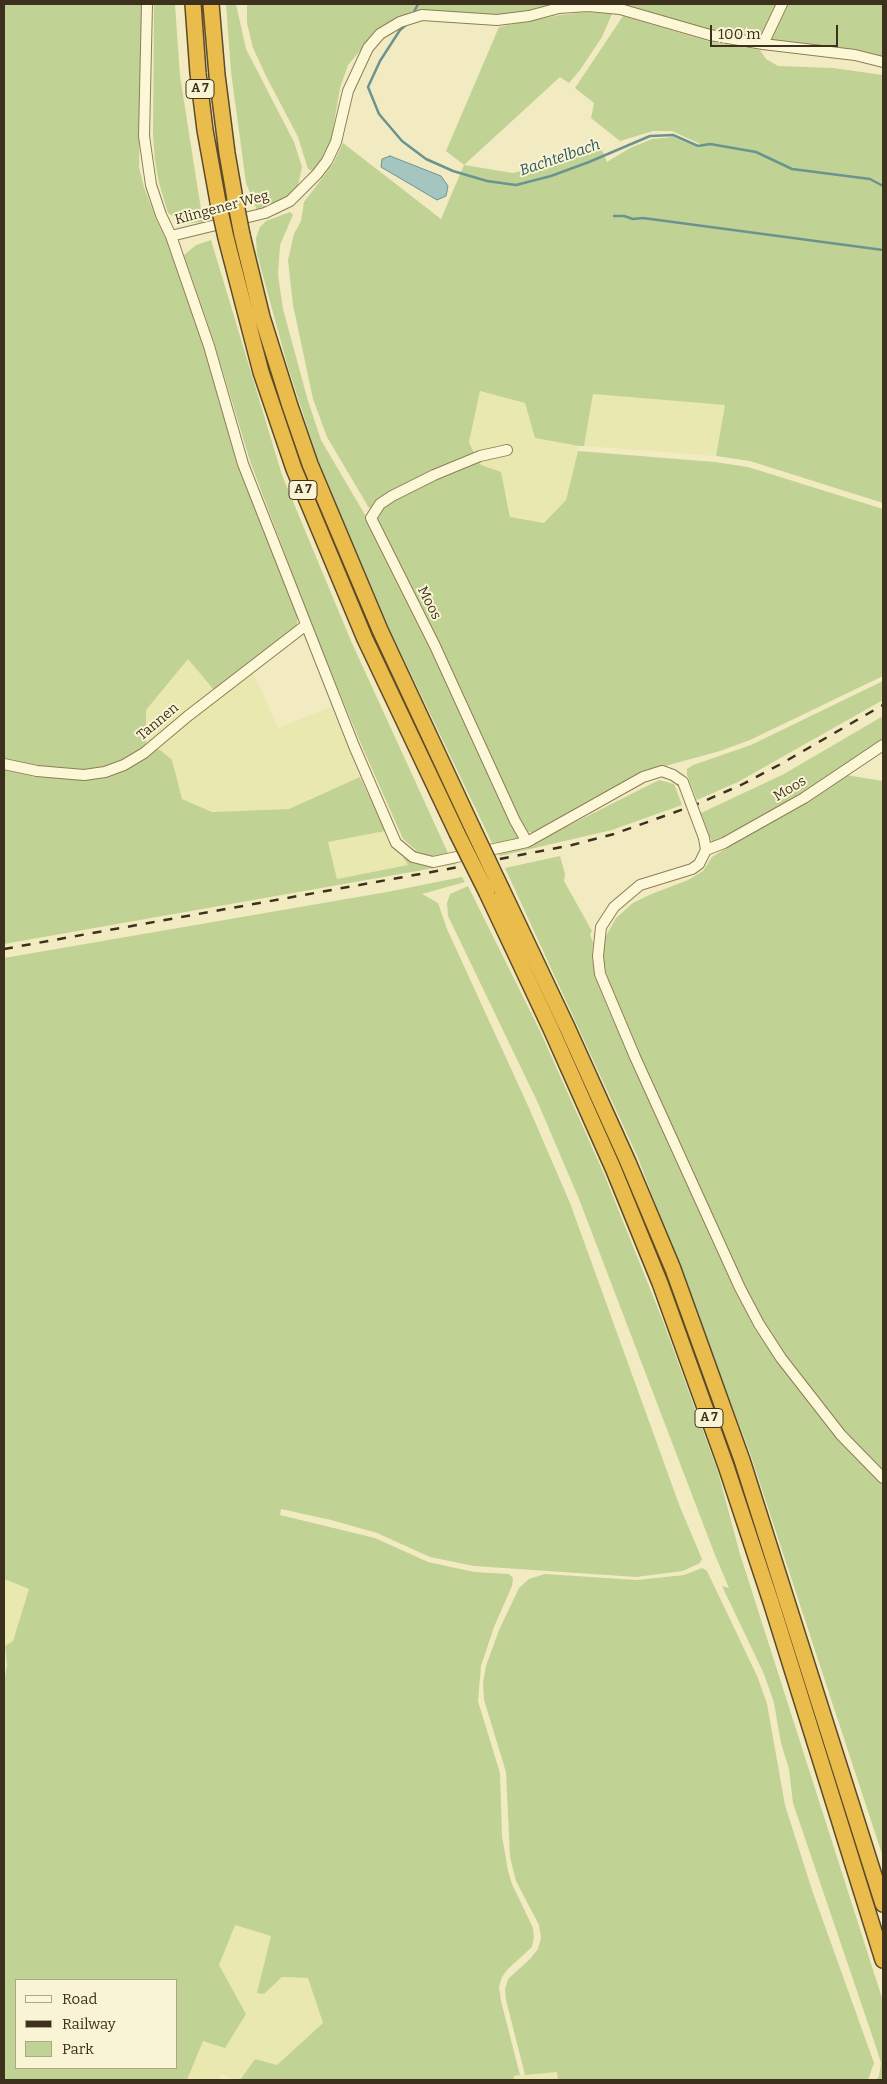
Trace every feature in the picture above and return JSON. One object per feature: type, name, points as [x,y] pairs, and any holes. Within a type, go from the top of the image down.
[{"type":"highway","name":"A 7","points":[[193,4],[204,120],[218,202],[261,372],[294,469],[365,639],[457,833],[494,892],[567,1027],[628,1162],[673,1269],[742,1460],[883,1904]]},
{"type":"highway","name":"A 7","points":[[211,4],[218,84],[227,153],[242,235],[264,325],[290,406],[310,464],[380,630],[472,827],[494,892],[551,1029],[613,1168],[660,1283],[726,1466],[765,1584],[883,1960]]},
{"type":"street","points":[[147,4],[144,136],[151,186],[171,236],[209,346],[243,464],[354,746],[396,843],[412,857],[433,862],[527,842],[643,777],[662,771],[673,774],[683,782],[704,838],[706,850],[699,864],[692,869],[640,885],[614,907],[601,927],[598,956],[600,974],[635,1057],[740,1288],[759,1324],[781,1358],[841,1435],[883,1478]]},
{"type":"street","points":[[763,44],[782,4]]},
{"type":"street","name":"Klingener Weg","points":[[171,236],[265,213],[290,201],[317,174],[336,142],[348,92],[368,48],[380,34],[404,21],[422,15],[497,20],[529,16],[559,8],[588,6],[620,10],[710,35],[763,44],[855,55],[883,62]]},
{"type":"street","name":"Moos","points":[[507,450],[471,460],[434,475],[380,504],[371,518],[435,646],[515,821],[527,842]]},
{"type":"street","name":"Tannen","points":[[4,764],[37,771],[84,775],[105,772],[124,765],[144,753],[188,716],[306,626]]},
{"type":"street","name":"Moos","points":[[706,850],[804,798],[883,745]]},
{"type":"green space","points":[[4,4],[142,4],[139,167],[144,187],[166,239],[205,348],[238,467],[298,617],[296,628],[214,690],[188,659],[146,710],[146,747],[123,762],[104,769],[84,772],[63,771],[4,760]]},
{"type":"green space","points":[[154,4],[175,4],[180,76],[203,222],[184,224],[168,213],[159,183],[153,135]]},
{"type":"green space","points":[[226,4],[236,4],[246,49],[294,142],[302,167],[297,190],[282,201],[257,210],[246,183],[231,72]]},
{"type":"green space","points":[[247,4],[566,4],[498,16],[424,11],[365,45],[348,65],[340,88],[331,141],[324,160],[316,170],[312,171],[308,169],[298,137],[253,48],[247,23]]},
{"type":"green space","points":[[604,4],[778,4],[761,40],[711,31]]},
{"type":"green space","points":[[784,4],[883,4],[883,59],[767,41]]},
{"type":"green space","points":[[587,12],[612,14],[602,37],[569,83],[560,77],[464,165],[446,151],[499,27],[560,15]]},
{"type":"green space","points":[[623,16],[708,41],[760,50],[766,59],[778,66],[833,68],[883,75],[883,503],[750,461],[716,456],[725,405],[593,394],[584,446],[579,446],[535,438],[525,403],[480,391],[469,442],[475,455],[374,508],[369,508],[327,437],[313,399],[293,305],[288,260],[294,234],[301,221],[304,202],[333,164],[343,143],[441,219],[464,165],[513,173],[534,168],[550,160],[572,158],[601,148],[607,162],[630,148],[652,139],[673,137],[699,148],[700,144],[672,131],[653,131],[620,141],[591,118],[594,103],[575,88]]},
{"type":"green space","points":[[290,212],[293,215],[280,245],[278,275],[283,309],[308,401],[321,440],[368,520],[433,648],[518,833],[518,840],[492,843],[389,628],[318,460],[287,364],[257,254],[256,238],[260,227],[266,221]]},
{"type":"green space","points":[[211,240],[282,475],[351,641],[448,853],[457,864],[4,944],[4,767],[84,778],[153,748],[160,750],[172,760],[182,799],[212,812],[289,809],[360,777],[385,831],[328,842],[337,879],[408,865],[403,857],[416,850],[403,839],[361,744],[310,621],[250,461],[214,342],[184,255],[196,245]]},
{"type":"green space","points":[[480,391],[525,403],[535,438],[579,446],[566,500],[544,523],[510,517],[507,494],[481,465],[469,442]]},
{"type":"green space","points":[[593,394],[725,405],[716,456],[584,446]]},
{"type":"green space","points":[[578,451],[715,462],[748,467],[883,509],[883,676],[750,740],[720,751],[658,768],[535,833],[524,830],[377,522],[378,514],[383,506],[393,498],[478,460],[481,465],[501,472],[510,517],[544,523],[566,500]]},
{"type":"green space","points":[[188,658],[250,665],[278,728],[331,707],[360,777],[289,809],[212,812],[182,799],[172,760],[146,747],[146,710]]},
{"type":"green space","points":[[883,681],[883,700],[738,782],[697,800],[687,775],[687,769],[693,765],[751,745]]},
{"type":"green space","points":[[883,716],[883,739],[801,794],[728,838],[712,842],[701,813],[784,774]]},
{"type":"green space","points":[[846,775],[883,781],[883,1473],[846,1433],[785,1355],[763,1320],[745,1286],[639,1055],[616,1002],[603,956],[606,936],[616,918],[633,903],[688,880],[703,871],[712,857]]},
{"type":"green space","points":[[659,780],[674,784],[682,805],[612,830],[500,856],[498,854],[540,840]]},
{"type":"green space","points":[[385,831],[409,865],[337,879],[327,842]]},
{"type":"green space","points":[[560,856],[565,874],[564,881],[592,931],[590,934],[593,943],[592,957],[595,975],[606,1004],[735,1291],[755,1329],[777,1361],[839,1439],[883,1485],[883,1857],[750,1453],[638,1158],[505,868]]},
{"type":"green space","points":[[462,877],[465,882],[422,894],[438,903],[447,929],[529,1108],[570,1203],[680,1507],[702,1559],[700,1563],[683,1571],[636,1577],[474,1566],[430,1557],[377,1533],[331,1520],[281,1509],[280,1515],[375,1538],[428,1562],[474,1572],[509,1574],[513,1578],[512,1586],[494,1627],[481,1666],[478,1701],[500,1773],[502,1836],[508,1871],[512,1884],[533,1928],[534,1937],[532,1947],[508,1969],[502,1977],[499,1987],[520,2075],[514,2076],[514,2080],[240,2080],[255,2059],[277,2065],[323,2023],[308,1978],[282,1977],[264,1994],[257,1993],[271,1936],[235,1925],[219,1965],[246,2014],[225,2048],[203,2041],[187,2080],[4,2080],[4,1683],[7,1665],[5,1646],[13,1641],[29,1589],[4,1579],[4,958],[387,892]]},
{"type":"green space","points":[[468,886],[540,1031],[604,1174],[663,1321],[718,1472],[740,1554],[883,2001],[883,2080],[876,2080],[879,2076],[881,2063],[793,1803],[789,1769],[781,1743],[774,1703],[764,1674],[722,1586],[729,1588],[579,1199],[538,1103],[448,916],[447,903],[450,894]]},
{"type":"green space","points":[[702,1568],[707,1571],[758,1678],[767,1704],[785,1805],[812,1890],[874,2063],[868,2080],[558,2080],[557,2072],[525,2075],[506,2000],[505,1989],[508,1979],[538,1949],[541,1938],[539,1925],[516,1881],[510,1857],[506,1772],[484,1700],[483,1683],[486,1666],[499,1630],[519,1588],[529,1579],[545,1574],[637,1580],[684,1575]]},
{"type":"green space","points":[[4,1579],[29,1589],[13,1641],[4,1647]]},
{"type":"green space","points":[[234,1925],[271,1936],[264,1994],[282,1977],[308,1978],[323,2023],[277,2065],[255,2059],[240,2080],[233,2080],[222,2074],[219,2080],[187,2080],[203,2041],[246,2014],[219,1965]]},
{"type":"green space","points":[[557,2072],[558,2080],[514,2080],[514,2076]]},
{"type":"water","points":[[390,156],[441,176],[448,186],[446,196],[437,200],[381,167],[382,159]]},
{"type":"waterway","name":"Bachtelbach","points":[[413,14],[418,4]]},
{"type":"waterway","name":"Bachtelbach","points":[[406,25],[400,30],[380,61],[368,87],[379,114],[402,141],[426,159],[453,171],[487,181],[516,185],[551,176],[650,136],[673,135],[698,146],[710,144],[756,152],[792,169],[870,179],[883,186]]},
{"type":"waterway","points":[[614,216],[624,216],[633,219],[643,218],[883,250]]},
{"type":"railway","points":[[4,949],[448,869],[572,845],[614,834],[695,805],[741,785],[883,705]]}]
